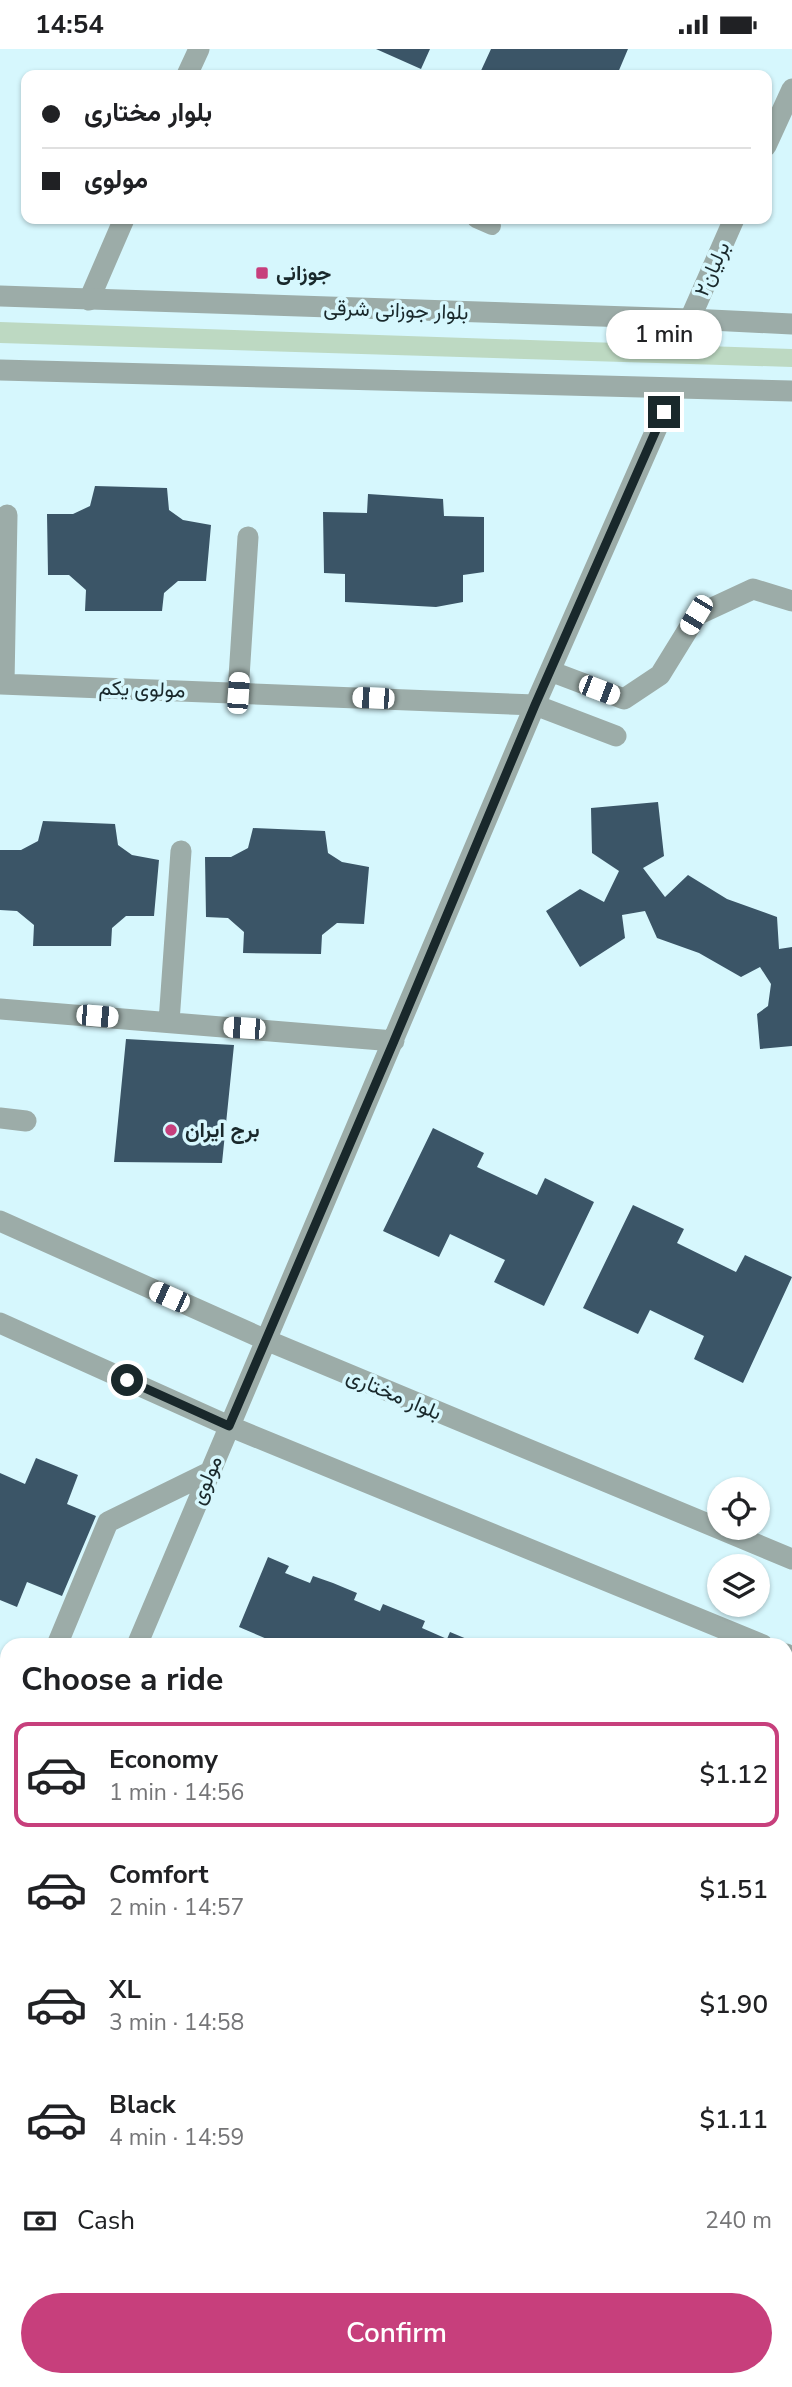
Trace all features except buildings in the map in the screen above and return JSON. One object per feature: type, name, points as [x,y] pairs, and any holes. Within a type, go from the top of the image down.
[{"type":"street","points":[[189,70],[199,49]]},
{"type":"street","points":[[772,133],[792,89]]},
{"type":"street","points":[[89,300],[122,224]]},
{"type":"street","name":"برلیان۲","points":[[690,319],[732,224]]},
{"type":"street","name":"بلوار جوزانی شرقی","points":[[0,296],[792,324]]},
{"type":"street","points":[[0,370],[792,391]]},
{"type":"street","name":"مولوی","points":[[141,1638],[535,705],[674,389]]},
{"type":"street","points":[[2,684],[8,515]]},
{"type":"street","points":[[238,693],[248,537]]},
{"type":"street","points":[[550,671],[624,699],[660,675],[696,615],[752,589],[792,601]]},
{"type":"street","name":"مولوی یکم","points":[[2,684],[535,705],[616,736]]},
{"type":"street","points":[[169,1022],[181,851]]},
{"type":"street","points":[[0,1009],[394,1041]]},
{"type":"street","points":[[0,1118],[26,1121]]},
{"type":"street","name":"بلوار مختاری","points":[[0,1221],[266,1340],[792,1559]]},
{"type":"street","points":[[0,1323],[229,1426],[746,1638]]},
{"type":"street","points":[[60,1638],[108,1522],[209,1472]]},
{"type":"green space","points":[[0,322],[792,349],[792,367],[0,343]]},
{"type":"place","name":"جوزانی","points":[[262,273]]},
{"type":"place","name":"برج ایران","points":[[171,1130]]},
{"type":"route","points":[[127,1380],[229,1426],[535,705],[664,412]]}]
